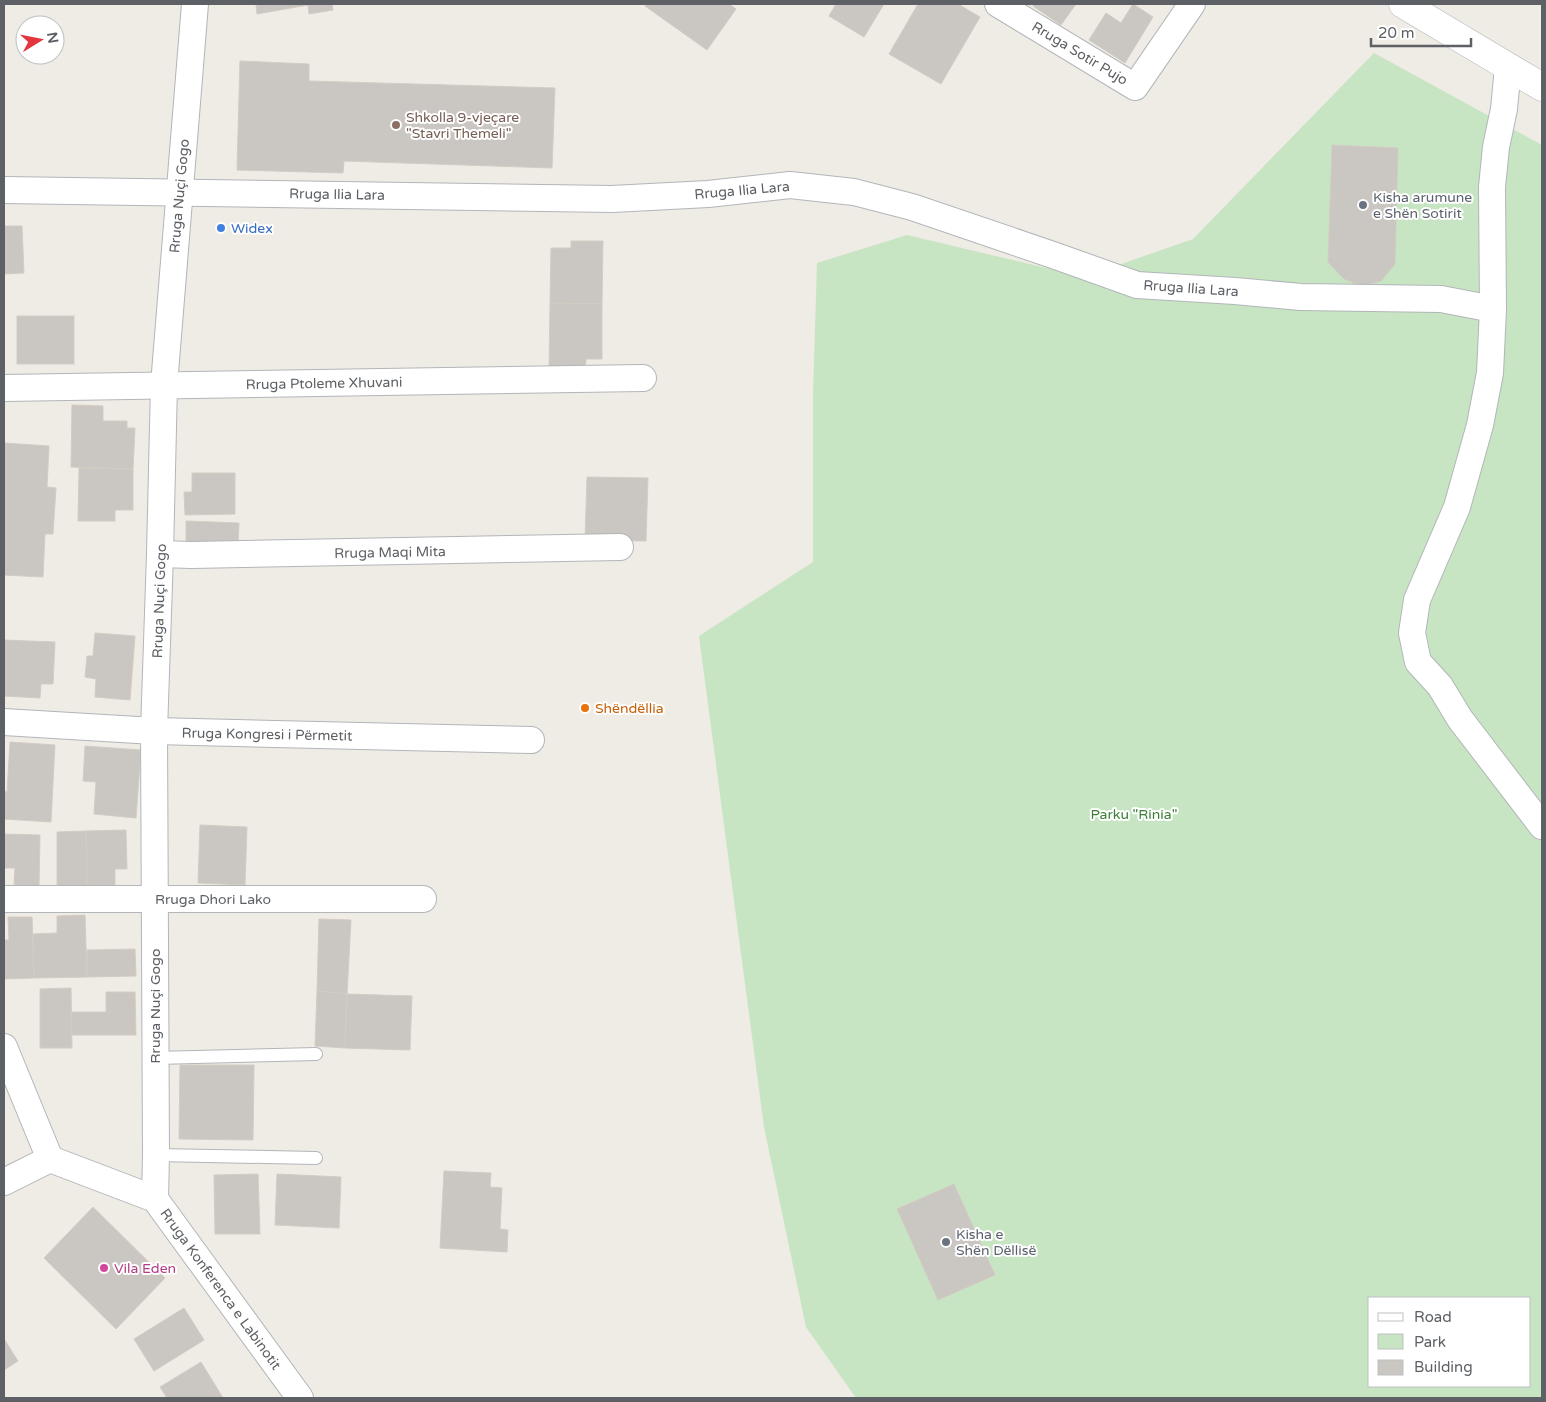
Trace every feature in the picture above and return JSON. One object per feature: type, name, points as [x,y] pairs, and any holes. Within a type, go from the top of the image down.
[{"type":"main road","points":[[1403,4],[1542,87]]},
{"type":"street","name":"Rruga Nuçi Gogo","points":[[155,1199],[154,731],[164,385],[194,4]]},
{"type":"street","name":"Rruga Sotir Pujo","points":[[998,4],[1135,87],[1192,4]]},
{"type":"street","points":[[1508,66],[1504,109],[1496,147],[1492,187],[1493,309],[1490,373],[1480,425],[1457,507],[1417,600],[1412,633],[1418,662],[1440,686],[1460,719],[1542,826]]},
{"type":"street","name":"Rruga Ilia Lara","points":[[4,190],[612,199],[708,194],[790,185],[854,192],[912,207],[1137,285],[1301,297],[1441,299],[1493,309]]},
{"type":"street","name":"Rruga Ptoleme Xhuvani","points":[[4,388],[644,378]]},
{"type":"street","name":"Rruga Maqi Mita","points":[[160,554],[201,555],[620,548]]},
{"type":"street","name":"Rruga Kongresi i Përmetit","points":[[4,722],[154,731],[530,740]]},
{"type":"street","name":"Rruga Dhori Lako","points":[[4,899],[422,899]]},
{"type":"street","points":[[4,1047],[50,1159],[4,1182]]},
{"type":"street","name":"Rruga Konferenca e Labinotit","points":[[50,1159],[155,1199],[300,1398]]},
{"type":"lane","points":[[155,1058],[316,1054]]},
{"type":"lane","points":[[156,1154],[316,1158]]},
{"type":"green space","name":"Parku \"Rinia\"","points":[[1374,53],[1542,145],[1542,1398],[856,1398],[806,1327],[764,1127],[699,636],[813,562],[813,394],[817,263],[907,235],[1084,277],[1193,239]]},
{"type":"building","points":[[256,4],[332,4],[333,10],[309,14],[308,5],[257,14]]},
{"type":"building","points":[[647,4],[729,4],[736,9],[707,50],[645,6]]},
{"type":"building","points":[[836,4],[884,4],[864,37],[829,16]]},
{"type":"building","points":[[918,4],[958,4],[980,17],[941,84],[889,54]]},
{"type":"building","points":[[1035,4],[1076,4],[1061,25],[1033,6]]},
{"type":"building","points":[[1133,4],[1153,17],[1125,63],[1089,40],[1106,13],[1121,23]]},
{"type":"building","name":"Shkolla 9-vjeçare \"Stavri Themeli\"","points":[[240,61],[309,64],[309,81],[555,88],[552,168],[344,161],[343,173],[237,170]]},
{"type":"building","name":"Kisha arumune e Shën Sotirit","points":[[1332,145],[1398,148],[1395,264],[1381,281],[1362,286],[1344,279],[1328,262]]},
{"type":"building","points":[[4,226],[22,226],[24,273],[4,274]]},
{"type":"building","points":[[571,241],[603,241],[602,304],[550,303],[551,248],[571,248]]},
{"type":"building","points":[[550,303],[602,304],[602,359],[586,359],[585,371],[549,370]]},
{"type":"building","points":[[17,316],[74,316],[74,364],[17,364]]},
{"type":"building","points":[[72,405],[103,406],[103,421],[127,421],[127,428],[135,428],[133,469],[71,467]]},
{"type":"building","points":[[4,443],[49,446],[47,487],[56,488],[53,534],[45,534],[43,577],[4,575]]},
{"type":"building","points":[[79,468],[133,469],[133,510],[115,510],[115,521],[78,521]]},
{"type":"building","points":[[192,473],[235,473],[235,514],[185,515],[184,492],[192,492]]},
{"type":"building","points":[[587,477],[648,478],[646,541],[585,540]]},
{"type":"building","points":[[186,521],[239,523],[238,547],[186,546]]},
{"type":"building","points":[[95,633],[135,636],[130,700],[95,697],[96,679],[85,677],[87,656],[93,656]]},
{"type":"building","points":[[4,640],[55,642],[53,684],[41,684],[40,698],[4,696]]},
{"type":"building","points":[[10,742],[55,745],[51,822],[4,819],[4,791],[7,792]]},
{"type":"building","points":[[85,746],[141,750],[136,818],[94,814],[96,782],[83,781]]},
{"type":"building","points":[[200,825],[247,827],[245,885],[198,883]]},
{"type":"building","points":[[126,830],[127,869],[115,869],[115,889],[87,889],[86,831]]},
{"type":"building","points":[[86,831],[87,889],[57,890],[57,832]]},
{"type":"building","points":[[5,834],[40,835],[39,886],[14,885],[15,868],[4,868]]},
{"type":"building","points":[[85,915],[87,977],[34,978],[33,934],[57,933],[57,916]]},
{"type":"building","points":[[8,917],[32,917],[34,978],[4,979],[4,940],[9,940]]},
{"type":"building","points":[[319,919],[351,920],[347,994],[317,991]]},
{"type":"building","points":[[135,949],[136,976],[87,977],[87,950]]},
{"type":"building","points":[[71,988],[72,1048],[40,1048],[40,989]]},
{"type":"building","points":[[317,991],[347,994],[345,1048],[315,1046]]},
{"type":"building","points":[[106,992],[135,992],[136,1035],[72,1035],[71,1012],[106,1012]]},
{"type":"building","points":[[347,994],[412,996],[410,1050],[345,1048]]},
{"type":"building","points":[[180,1065],[254,1065],[253,1140],[179,1139]]},
{"type":"building","points":[[444,1171],[491,1173],[490,1187],[502,1188],[500,1229],[508,1230],[507,1252],[440,1248]]},
{"type":"building","points":[[258,1174],[260,1234],[215,1234],[214,1175]]},
{"type":"building","points":[[277,1174],[341,1177],[339,1228],[275,1225]]},
{"type":"building","name":"Kisha e Shën Dëllisë","points":[[954,1184],[995,1275],[938,1300],[897,1209]]},
{"type":"building","name":"Vila Eden","points":[[93,1207],[165,1278],[116,1329],[44,1258]]},
{"type":"building","points":[[184,1308],[204,1340],[154,1371],[134,1339]]},
{"type":"building","points":[[4,1339],[18,1361],[4,1370]]},
{"type":"building","points":[[201,1362],[223,1398],[167,1398],[160,1387]]},
{"type":"place","name":"Shkolla 9-vjeçare \"Stavri Themeli\"","points":[[396,125]]},
{"type":"place","name":"Kisha arumune e Shën Sotirit","points":[[1363,205]]},
{"type":"place","name":"Widex","points":[[221,228]]},
{"type":"place","name":"Shëndëllia","points":[[585,708]]},
{"type":"place","name":"Kisha e Shën Dëllisë","points":[[946,1242]]},
{"type":"place","name":"Vila Eden","points":[[104,1268]]}]
